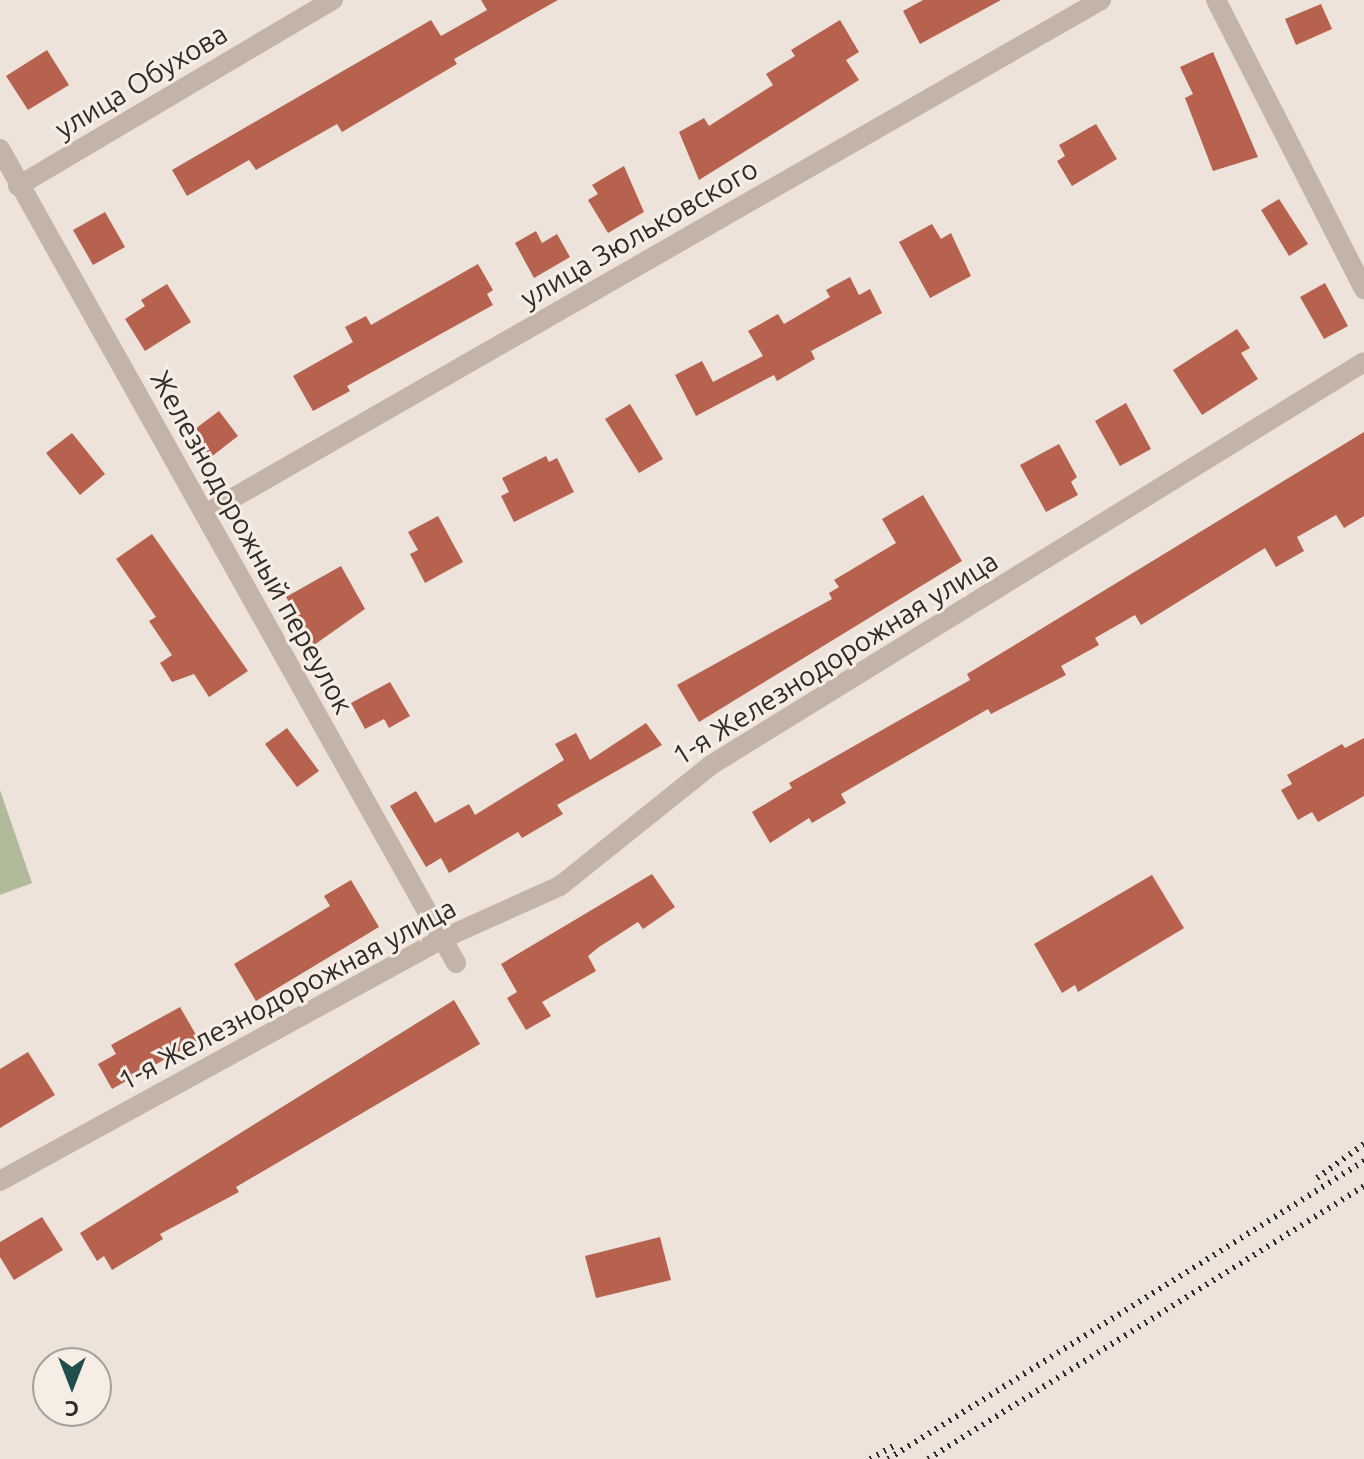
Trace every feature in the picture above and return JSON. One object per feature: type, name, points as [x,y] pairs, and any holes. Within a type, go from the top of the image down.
[{"type":"street","name":"улица Обухова","points":[[18,186],[333,0]]},
{"type":"street","name":"улица Зюльковского","points":[[205,514],[1101,0]]},
{"type":"street","points":[[1216,0],[1364,289]]},
{"type":"street","name":"Железнодорожный переулок","points":[[0,149],[456,963]]},
{"type":"street","name":"1-я Железнодорожная улица","points":[[0,1181],[442,939],[560,886],[711,765],[1364,362]]},
{"type":"green space","points":[[0,790],[32,883],[0,895]]},
{"type":"building","points":[[481,0],[558,0],[454,59],[457,64],[342,132],[337,124],[256,170],[249,160],[187,196],[172,170],[431,20],[441,36],[487,10]]},
{"type":"building","points":[[923,0],[1001,0],[920,44],[903,11]]},
{"type":"building","points":[[1321,4],[1332,29],[1296,45],[1285,19]]},
{"type":"building","points":[[840,20],[859,52],[846,60],[859,80],[699,180],[679,132],[704,118],[709,126],[773,85],[766,74],[795,56],[791,50]]},
{"type":"building","points":[[47,50],[69,85],[28,110],[6,76]]},
{"type":"building","points":[[1213,52],[1258,157],[1213,171],[1185,98],[1193,94],[1180,67]]},
{"type":"building","points":[[1096,124],[1117,159],[1072,186],[1057,161],[1065,156],[1059,145]]},
{"type":"building","points":[[624,166],[644,212],[608,233],[588,200],[598,194],[592,185]]},
{"type":"building","points":[[1279,199],[1308,244],[1289,256],[1261,210]]},
{"type":"building","points":[[105,212],[125,247],[93,265],[73,230]]},
{"type":"building","points":[[932,224],[941,239],[951,233],[971,276],[930,298],[899,242]]},
{"type":"building","points":[[536,231],[542,243],[557,234],[570,257],[534,278],[515,243]]},
{"type":"building","points":[[478,264],[493,290],[487,294],[493,305],[347,386],[350,391],[313,411],[293,376],[353,342],[345,327],[366,316],[371,325]]},
{"type":"building","points":[[850,277],[859,295],[870,289],[882,313],[811,351],[815,359],[777,381],[774,375],[696,416],[675,375],[702,361],[713,382],[763,356],[748,331],[778,314],[784,324],[830,297],[826,290]]},
{"type":"building","points":[[1325,283],[1348,326],[1324,339],[1300,297]]},
{"type":"building","points":[[167,284],[191,322],[145,351],[125,319],[145,306],[141,300]]},
{"type":"building","points":[[1237,329],[1250,348],[1241,353],[1258,379],[1202,415],[1173,370]]},
{"type":"building","points":[[1126,403],[1151,449],[1120,466],[1095,421]]},
{"type":"building","points":[[630,404],[663,459],[639,473],[605,419]]},
{"type":"building","points":[[219,411],[238,436],[211,457],[191,432]]},
{"type":"building","points":[[1364,432],[1364,516],[1344,528],[1336,515],[1297,537],[1304,551],[1276,567],[1265,548],[1141,625],[1135,615],[1095,638],[1099,645],[1061,666],[1066,675],[991,714],[988,709],[841,794],[846,803],[812,823],[809,818],[770,843],[752,812],[792,788],[789,783],[970,680],[967,674]]},
{"type":"building","points":[[72,433],[105,474],[80,495],[46,453]]},
{"type":"building","points":[[1059,444],[1077,477],[1071,482],[1078,495],[1046,512],[1020,465]]},
{"type":"building","points":[[546,456],[549,462],[557,458],[574,492],[514,522],[501,496],[509,492],[502,478]]},
{"type":"building","points":[[923,495],[962,561],[699,722],[677,685],[832,599],[829,593],[839,587],[834,580],[896,543],[882,519]]},
{"type":"building","points":[[438,516],[463,562],[425,583],[410,554],[418,550],[408,532]]},
{"type":"building","points":[[152,534],[248,671],[209,697],[194,674],[172,682],[160,663],[172,655],[149,621],[156,617],[116,559]]},
{"type":"building","points":[[341,566],[365,609],[314,645],[286,597]]},
{"type":"building","points":[[390,682],[410,716],[389,728],[384,719],[365,729],[351,703]]},
{"type":"building","points":[[646,723],[662,745],[557,805],[563,814],[522,838],[518,832],[449,873],[441,858],[426,867],[390,806],[416,791],[435,823],[469,804],[475,815],[564,760],[555,744],[576,733],[590,760]]},
{"type":"building","points":[[287,728],[319,771],[297,787],[265,744]]},
{"type":"building","points":[[1364,738],[1364,796],[1318,822],[1312,812],[1298,820],[1281,790],[1292,784],[1287,775],[1342,744],[1345,748]]},
{"type":"building","points":[[652,874],[675,907],[643,929],[638,922],[588,956],[596,971],[542,1002],[551,1016],[526,1030],[507,998],[517,992],[501,964]]},
{"type":"building","points":[[1152,875],[1184,928],[1078,992],[1075,985],[1062,993],[1034,944]]},
{"type":"building","points":[[351,880],[379,927],[256,1001],[234,964],[330,906],[324,896]]},
{"type":"building","points":[[454,1000],[480,1044],[236,1187],[239,1192],[160,1234],[163,1239],[112,1270],[104,1256],[97,1261],[80,1233]]},
{"type":"building","points":[[180,1007],[199,1040],[112,1089],[98,1064],[116,1054],[111,1045]]},
{"type":"building","points":[[28,1052],[55,1095],[0,1128],[0,1069]]},
{"type":"building","points":[[42,1217],[63,1250],[14,1280],[0,1257],[0,1242]]},
{"type":"building","points":[[660,1237],[671,1280],[596,1298],[585,1256]]},
{"type":"railway","points":[[1317,1178],[1364,1144]]},
{"type":"railway","points":[[888,1459],[1364,1161]]},
{"type":"railway","points":[[928,1459],[1364,1186]]},
{"type":"railway","points":[[870,1459],[897,1444]]}]
